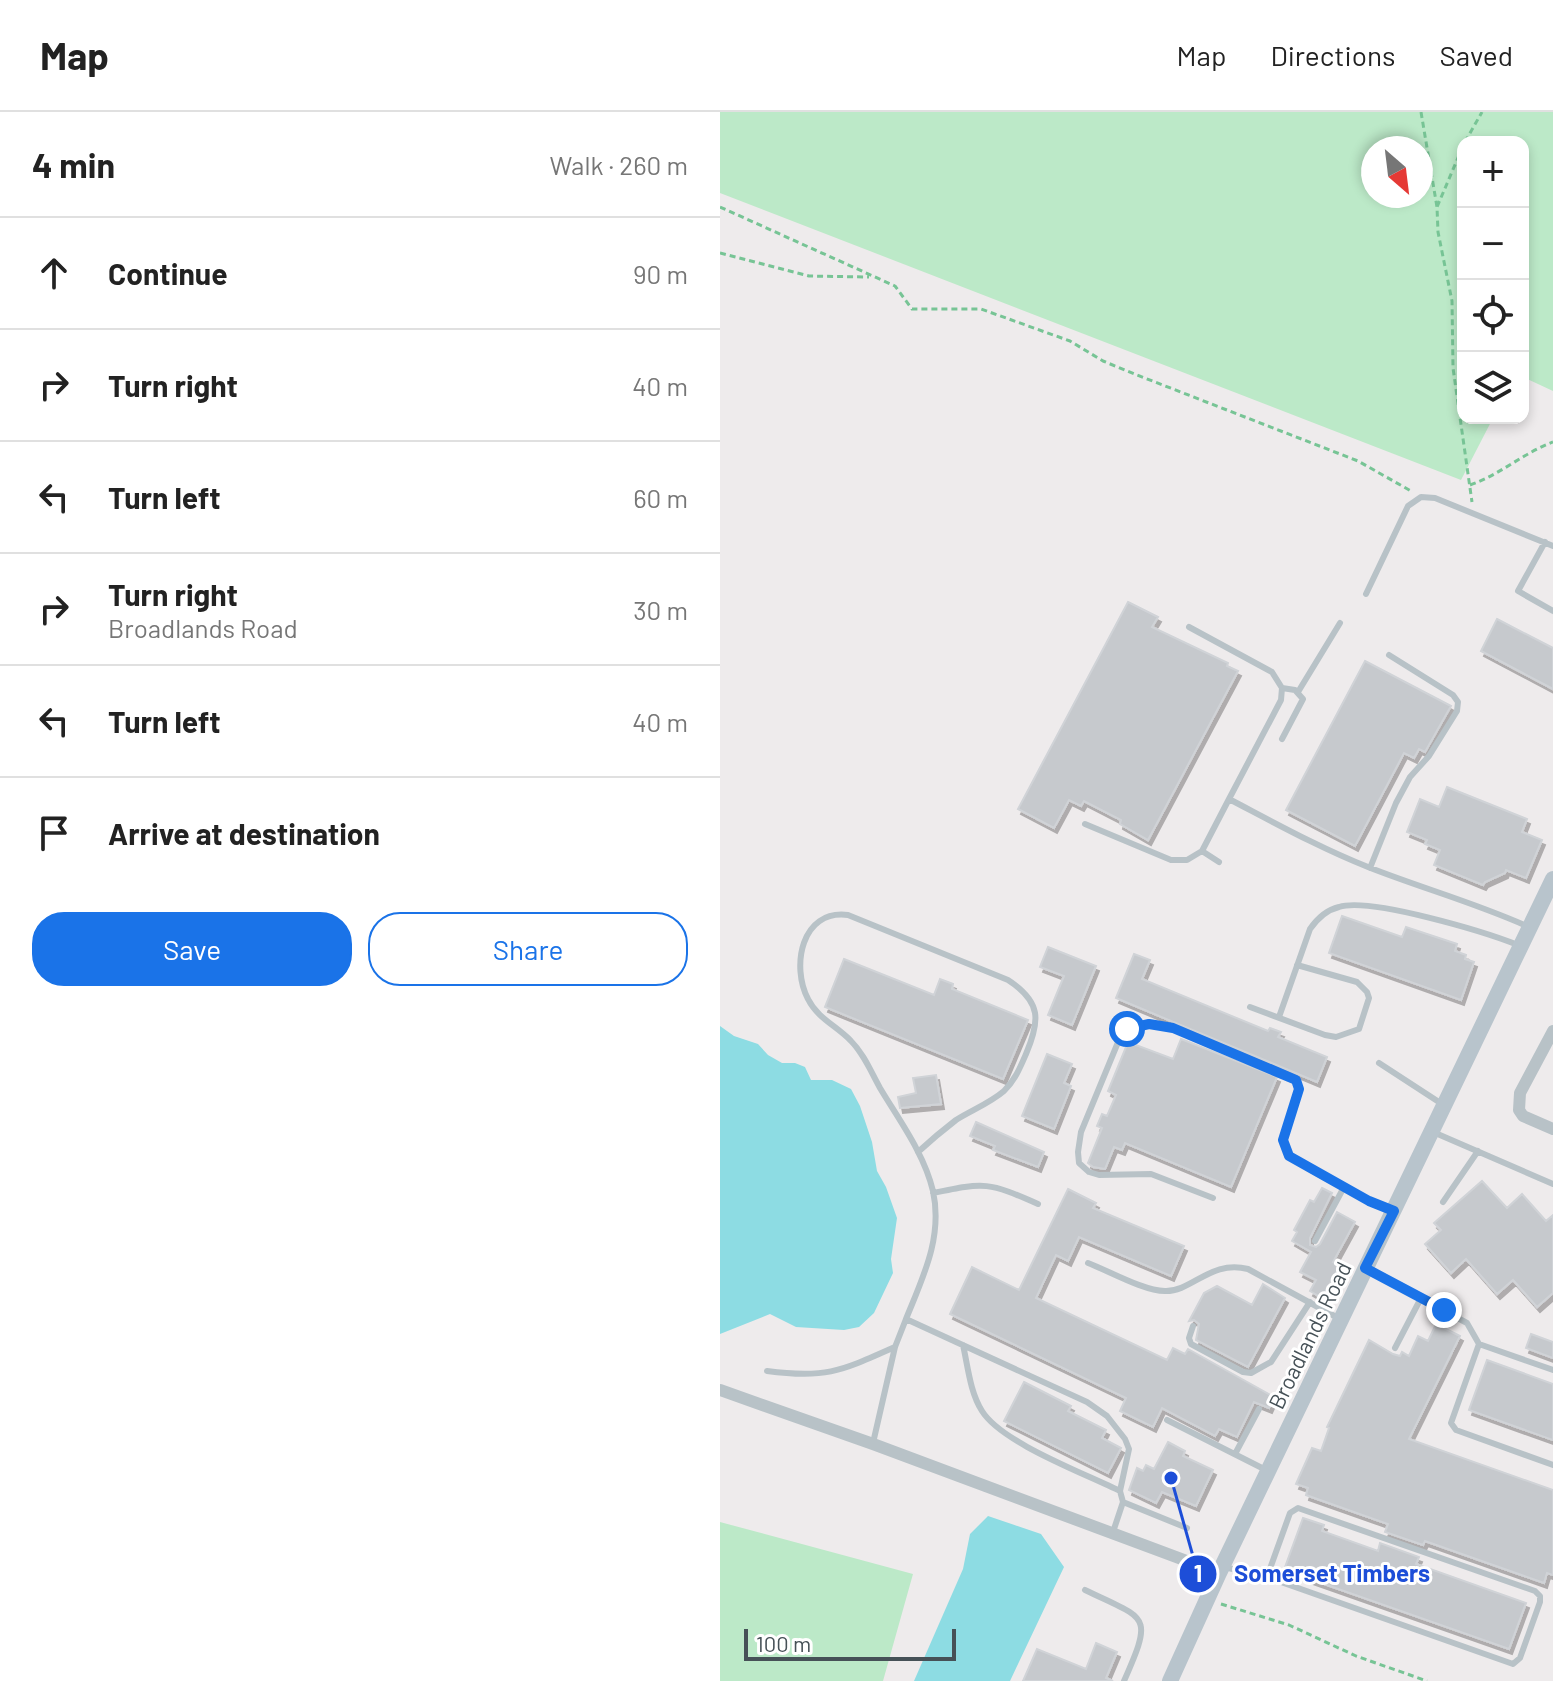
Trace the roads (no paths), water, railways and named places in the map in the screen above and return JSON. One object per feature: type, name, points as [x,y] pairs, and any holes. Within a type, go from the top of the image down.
[{"type":"main road","name":"Broadlands Road","points":[[1170,1681],[1220,1570],[1553,879]]},
{"type":"street","points":[[1553,1031],[1520,1093],[1519,1101],[1523,1116],[1553,1129]]},
{"type":"street","points":[[720,1390],[1220,1570]]},
{"type":"lane","points":[[1366,594],[1408,506],[1421,497],[1435,498],[1553,546]]},
{"type":"lane","points":[[1545,542],[1518,591],[1553,611]]},
{"type":"lane","points":[[1298,692],[1340,623]]},
{"type":"lane","points":[[1085,824],[1171,860],[1187,860],[1202,851],[1281,700],[1282,688],[1272,672],[1189,627]]},
{"type":"lane","points":[[1370,868],[1396,803],[1410,777],[1429,756],[1457,711],[1458,702],[1453,695],[1389,655]]},
{"type":"lane","points":[[1282,688],[1298,692]]},
{"type":"lane","points":[[1282,739],[1302,702],[1298,692]]},
{"type":"lane","points":[[1229,799],[1324,849],[1493,911],[1530,928]]},
{"type":"lane","points":[[1202,851],[1219,862]]},
{"type":"lane","points":[[1279,1017],[1310,929],[1318,919],[1339,907],[1368,905],[1486,932],[1521,946]]},
{"type":"lane","points":[[873,1444],[895,1347],[932,1252],[936,1222],[933,1193],[918,1152],[858,1049],[819,1016],[803,988],[799,964],[801,951],[811,928],[828,916],[848,915],[1008,980],[1025,993],[1035,1010],[1037,1028],[1017,1076],[996,1098],[956,1121],[918,1152]]},
{"type":"lane","points":[[1250,1007],[1336,1037],[1359,1029],[1368,1005],[1367,992],[1357,982],[1297,965]]},
{"type":"lane","points":[[1213,1198],[1151,1174],[1099,1175],[1089,1172],[1079,1163],[1081,1132],[1121,1035],[1127,1029],[1159,1024],[1291,1076],[1299,1089],[1283,1140],[1286,1151],[1296,1161],[1394,1211]]},
{"type":"lane","points":[[1379,1063],[1445,1106]]},
{"type":"lane","points":[[1433,1132],[1553,1184]]},
{"type":"lane","points":[[1443,1202],[1478,1151]]},
{"type":"lane","points":[[933,1193],[990,1184],[1038,1204]]},
{"type":"lane","points":[[1315,1241],[1344,1187]]},
{"type":"lane","points":[[1088,1263],[1153,1289],[1166,1291],[1235,1266],[1248,1269],[1341,1319]]},
{"type":"lane","points":[[1365,1268],[1467,1323],[1479,1344],[1553,1370]]},
{"type":"lane","points":[[1395,1348],[1421,1298]]},
{"type":"lane","points":[[1193,1326],[1189,1338],[1191,1344],[1243,1372],[1251,1373],[1271,1362],[1310,1302]]},
{"type":"lane","points":[[906,1319],[1100,1410],[1125,1439],[1129,1449],[1120,1491],[1123,1502],[1113,1532]]},
{"type":"lane","points":[[1479,1344],[1451,1419],[1452,1426],[1553,1465]]},
{"type":"lane","points":[[963,1345],[976,1401],[995,1426],[1016,1440],[1120,1491]]},
{"type":"lane","points":[[767,1371],[822,1375],[895,1347]]},
{"type":"lane","points":[[1235,1454],[1259,1409]]},
{"type":"lane","points":[[1167,1420],[1268,1471]]},
{"type":"lane","points":[[1123,1502],[1187,1528]]},
{"type":"lane","points":[[1220,1570],[1267,1577],[1513,1664],[1520,1658],[1540,1602],[1540,1596],[1535,1591],[1298,1508],[1290,1513],[1267,1577]]},
{"type":"lane","points":[[1085,1590],[1135,1614],[1141,1623],[1140,1644],[1124,1681]]},
{"type":"water","points":[[720,1026],[734,1036],[758,1044],[768,1055],[782,1063],[805,1067],[811,1080],[832,1080],[851,1089],[860,1106],[872,1142],[877,1171],[897,1218],[891,1259],[893,1273],[874,1313],[859,1327],[844,1330],[796,1327],[770,1314],[720,1334]]},
{"type":"water","points":[[988,1516],[1041,1534],[1064,1567],[1010,1681],[914,1681],[963,1569],[970,1534]]},
{"type":"place","name":"Somerset Timbers","points":[[1171,1478]]}]
